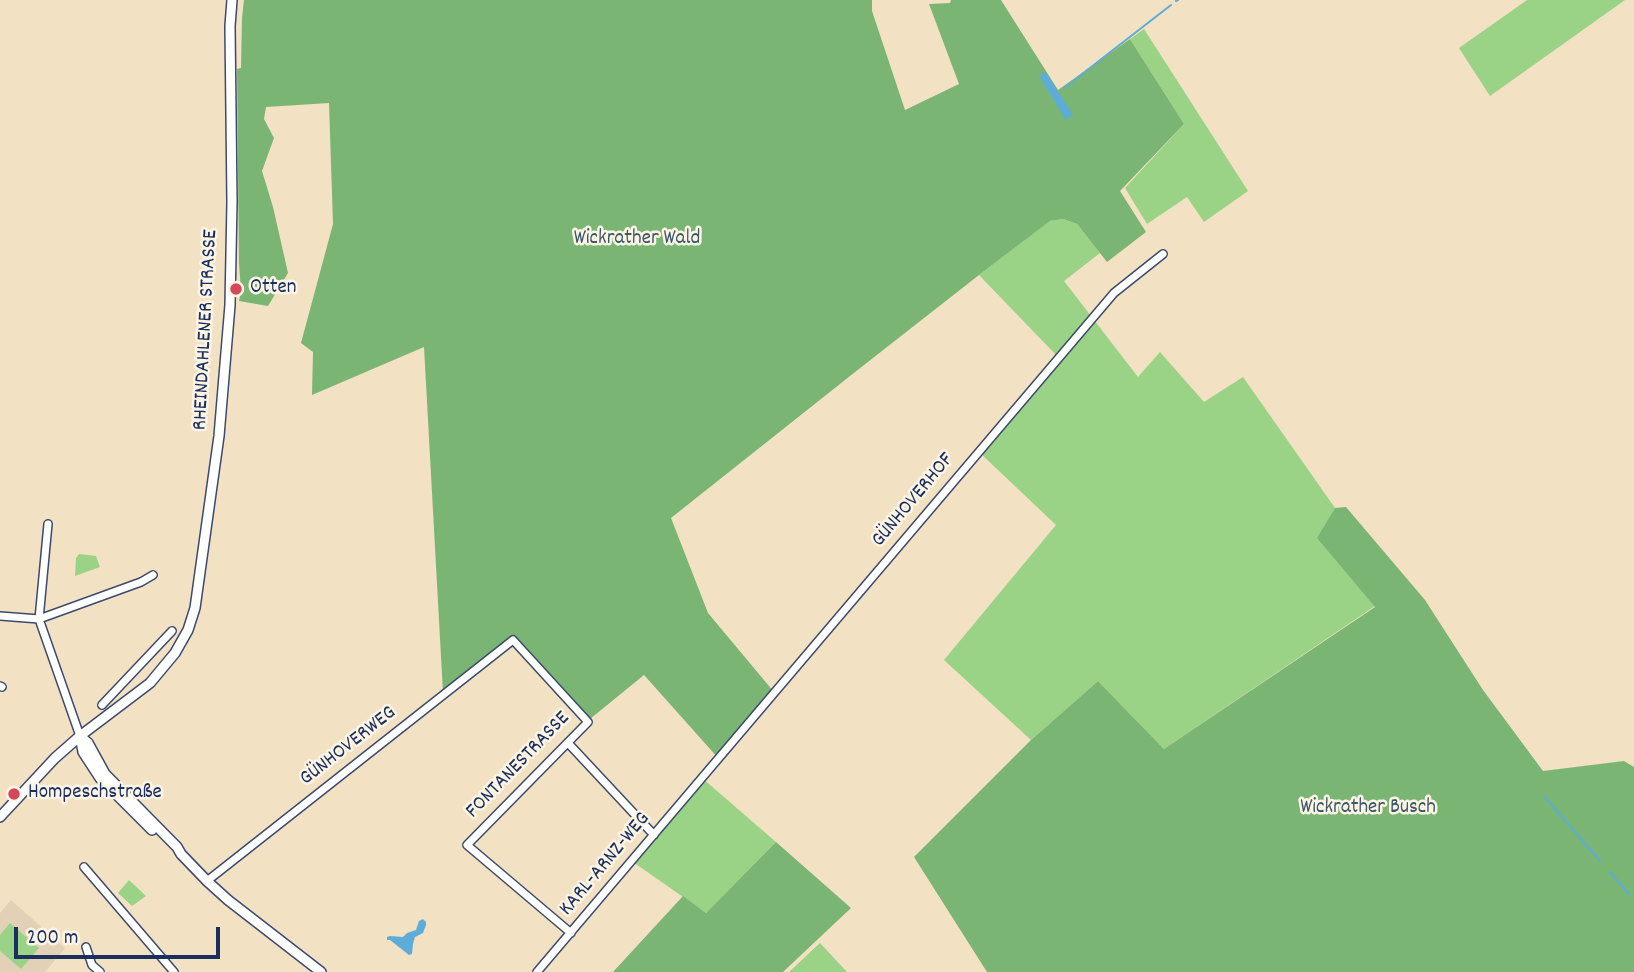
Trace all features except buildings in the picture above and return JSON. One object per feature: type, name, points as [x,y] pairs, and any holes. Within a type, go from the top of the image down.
[{"type":"main road","name":"RHEINDAHLENER STRASSE","points":[[0,817],[80,736],[150,682],[174,655],[188,630],[195,608],[220,425],[230,304],[232,0]]},
{"type":"main road","points":[[80,736],[88,743],[105,774],[207,881],[321,972]]},
{"type":"street","name":"GÜNHOVERHOF","points":[[701,779],[1114,293],[1163,254]]},
{"type":"street","points":[[48,524],[39,619],[80,736]]},
{"type":"street","points":[[0,616],[39,619],[141,582],[153,575]]},
{"type":"street","points":[[102,705],[172,631]]},
{"type":"street","name":"FONTANESTRASSE","points":[[513,640],[588,722],[467,845],[571,933]]},
{"type":"street","name":"GÜNHOVERWEG","points":[[207,881],[513,640]]},
{"type":"street","points":[[160,643],[174,655]]},
{"type":"street","points":[[568,743],[654,835]]},
{"type":"street","name":"KARL-ARNZ-WEG","points":[[537,972],[701,779]]},
{"type":"street","points":[[84,867],[174,972]]},
{"type":"street","points":[[86,947],[92,965],[100,972]]},
{"type":"shaded area","points":[[11,900],[65,948],[45,972],[0,972],[0,913]]},
{"type":"green space","name":"Wickrather Wald","points":[[244,0],[872,0],[872,11],[905,110],[959,84],[929,4],[950,3],[951,0],[1001,0],[1058,90],[1130,39],[1184,124],[1120,191],[1146,232],[1107,262],[1077,224],[1063,219],[1050,221],[671,518],[708,613],[774,692],[719,759],[644,675],[590,719],[513,637],[443,693],[424,347],[312,395],[313,352],[301,343],[333,224],[329,103],[266,107],[264,119],[274,138],[262,171],[288,273],[268,306],[239,301],[237,69],[241,68]]},
{"type":"green space","points":[[1527,0],[1625,0],[1490,96],[1459,48]]},
{"type":"green space","points":[[1144,29],[1248,191],[1204,222],[1187,197],[1147,224],[1125,188],[1184,124],[1130,39]]},
{"type":"green space","points":[[1063,219],[1077,224],[1100,253],[1064,281],[1138,377],[1160,352],[1204,402],[1243,377],[1335,508],[1318,538],[1375,606],[1164,749],[1098,681],[1031,740],[944,660],[1056,525],[980,453],[1058,357],[979,275],[1050,221]]},
{"type":"green space","name":"Wickrather Busch","points":[[1346,507],[1425,600],[1483,690],[1543,771],[1624,761],[1634,767],[1634,972],[987,972],[914,857],[1031,740],[1098,681],[1164,749],[1375,607],[1317,538],[1335,508]]},
{"type":"green space","points":[[79,554],[96,556],[100,567],[75,576],[76,558]]},
{"type":"green space","points":[[702,778],[776,842],[706,913],[633,862]]},
{"type":"green space","points":[[776,842],[851,908],[783,972],[613,972],[683,896],[706,913]]},
{"type":"green space","points":[[129,880],[146,896],[132,906],[118,893]]},
{"type":"green space","points":[[10,923],[39,948],[21,969],[0,951],[0,935]]},
{"type":"green space","points":[[820,943],[847,972],[789,972]]},
{"type":"water","points":[[1046,72],[1073,115],[1066,120],[1039,76]]},
{"type":"water","points":[[423,919],[426,925],[423,933],[415,937],[412,954],[409,955],[387,940],[387,937],[403,937],[416,930],[419,921]]},
{"type":"waterway","points":[[1064,88],[1171,5]]},
{"type":"waterway","points":[[1545,797],[1600,861]]},
{"type":"waterway","points":[[1610,872],[1629,894]]},
{"type":"place","name":"Otten","points":[[236,289]]},
{"type":"place","name":"Hompeschstraße","points":[[14,794]]}]
